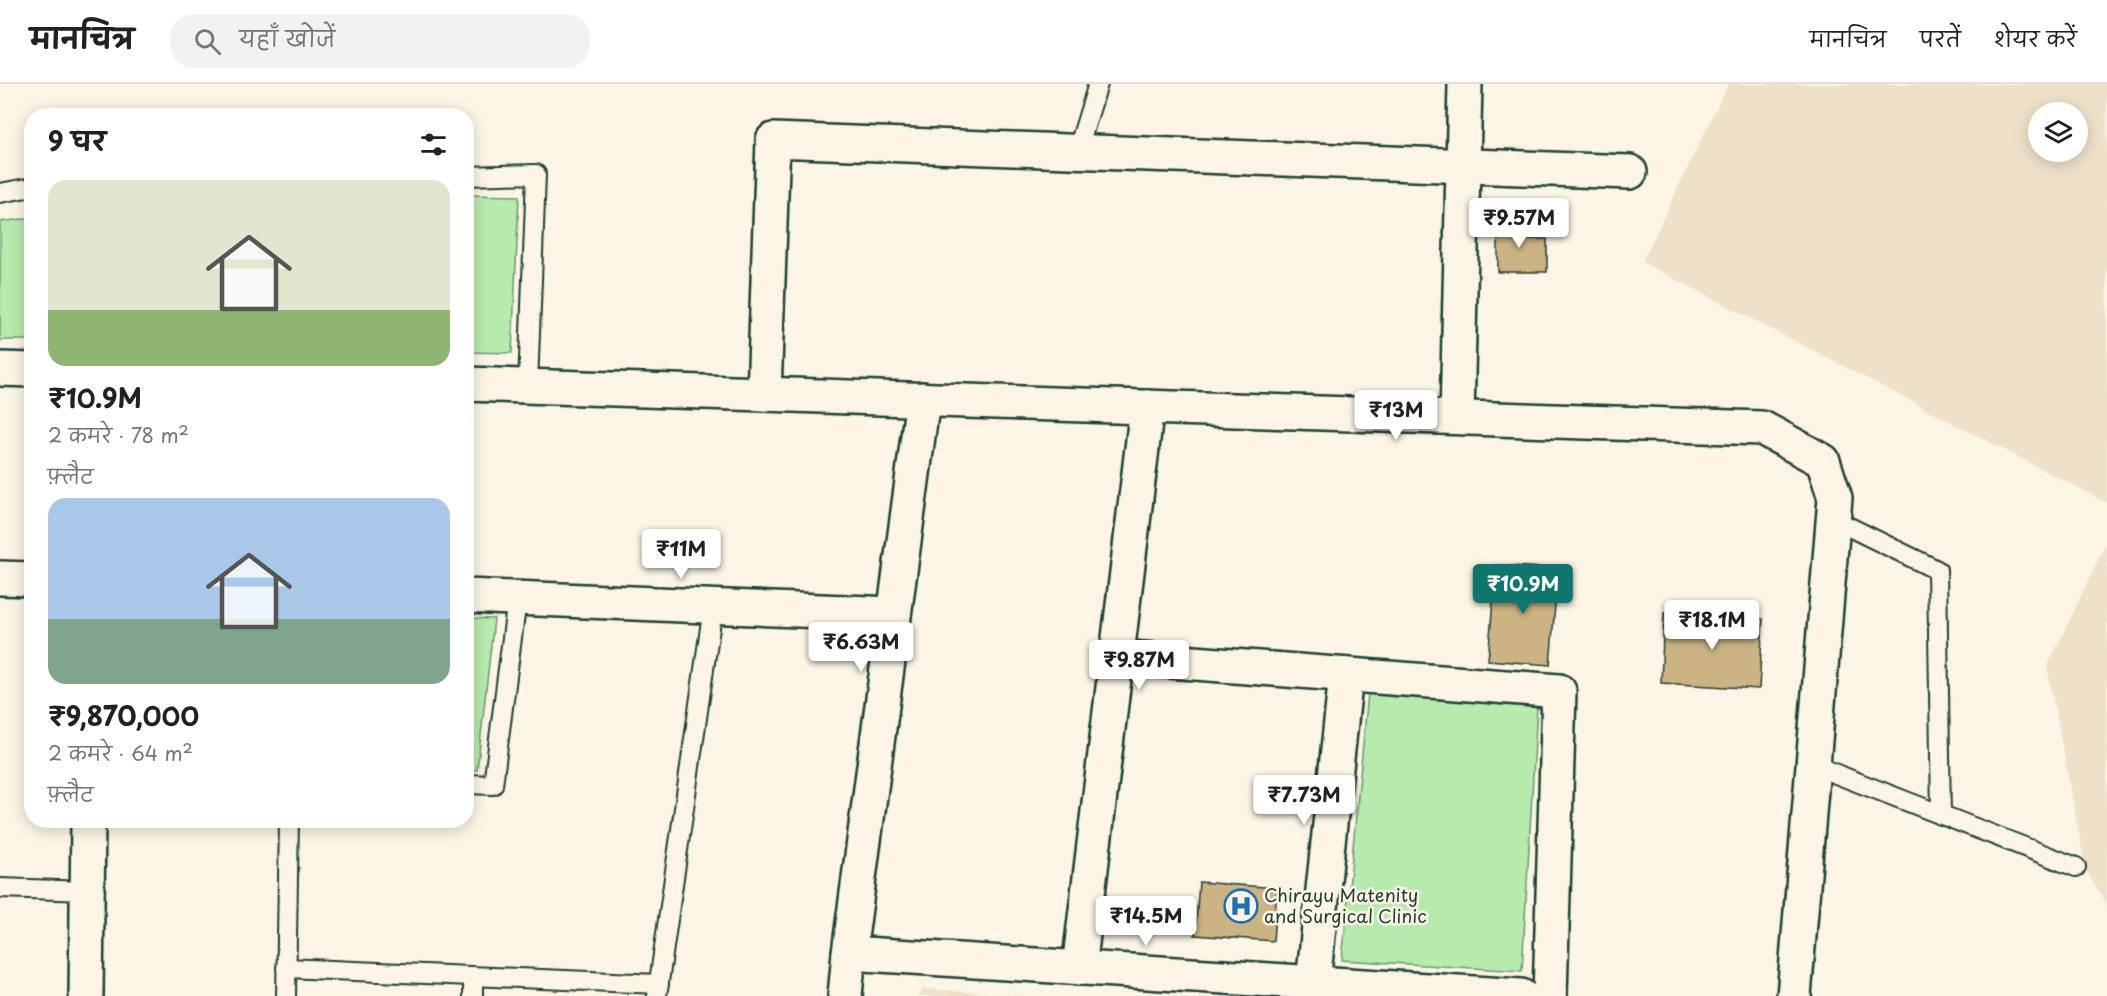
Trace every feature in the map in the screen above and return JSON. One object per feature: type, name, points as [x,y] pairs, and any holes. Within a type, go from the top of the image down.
[{"type":"street","points":[[1457,417],[1465,84]]},
{"type":"street","points":[[764,394],[773,140],[1630,172]]},
{"type":"street","points":[[0,369],[24,370]]},
{"type":"street","points":[[474,384],[1762,428],[1823,461],[1835,498],[1794,996]]},
{"type":"street","points":[[845,996],[923,399]]},
{"type":"street","points":[[1080,968],[1147,407]]},
{"type":"street","points":[[0,578],[24,579]]},
{"type":"street","points":[[474,597],[894,614]]},
{"type":"street","points":[[1117,657],[1559,691],[1550,996]]},
{"type":"street","points":[[1313,983],[1346,675]]},
{"type":"street","points":[[86,996],[88,828]]},
{"type":"street","points":[[849,953],[1521,996]]},
{"type":"lane","points":[[1077,152],[1098,84]]},
{"type":"lane","points":[[474,176],[536,174],[528,386]]},
{"type":"lane","points":[[0,193],[24,188]]},
{"type":"lane","points":[[1833,519],[1937,570],[1941,814]]},
{"type":"lane","points":[[474,784],[493,785],[517,599]]},
{"type":"lane","points":[[286,968],[473,976],[658,990],[713,607]]},
{"type":"lane","points":[[1813,765],[2076,867]]},
{"type":"lane","points":[[286,996],[289,828]]},
{"type":"lane","points":[[0,888],[87,891]]},
{"type":"lane","points":[[473,976],[473,996]]},
{"type":"shaded area","points":[[1728,84],[2107,84],[2107,503],[1642,262]]},
{"type":"shaded area","points":[[2107,541],[2107,906],[2086,870],[2047,667]]},
{"type":"shaded area","points":[[924,989],[1029,996],[918,996]]},
{"type":"green space","points":[[474,195],[519,196],[512,353],[474,352]]},
{"type":"green space","points":[[24,219],[24,340],[0,340],[0,222]]},
{"type":"green space","points":[[474,618],[494,619],[477,770],[474,770]]},
{"type":"green space","points":[[1368,693],[1537,706],[1522,971],[1342,960]]},
{"type":"building","points":[[1498,215],[1519,215],[1519,239],[1547,239],[1547,272],[1498,272]]},
{"type":"building","points":[[1496,565],[1558,569],[1550,665],[1488,660]]},
{"type":"building","points":[[1664,613],[1763,619],[1759,689],[1661,683]]},
{"type":"building","points":[[1199,882],[1277,888],[1273,941],[1195,935]]},
{"type":"place","name":"Chirayu Matenity and Surgical Clinic","points":[[1241,906]]}]
